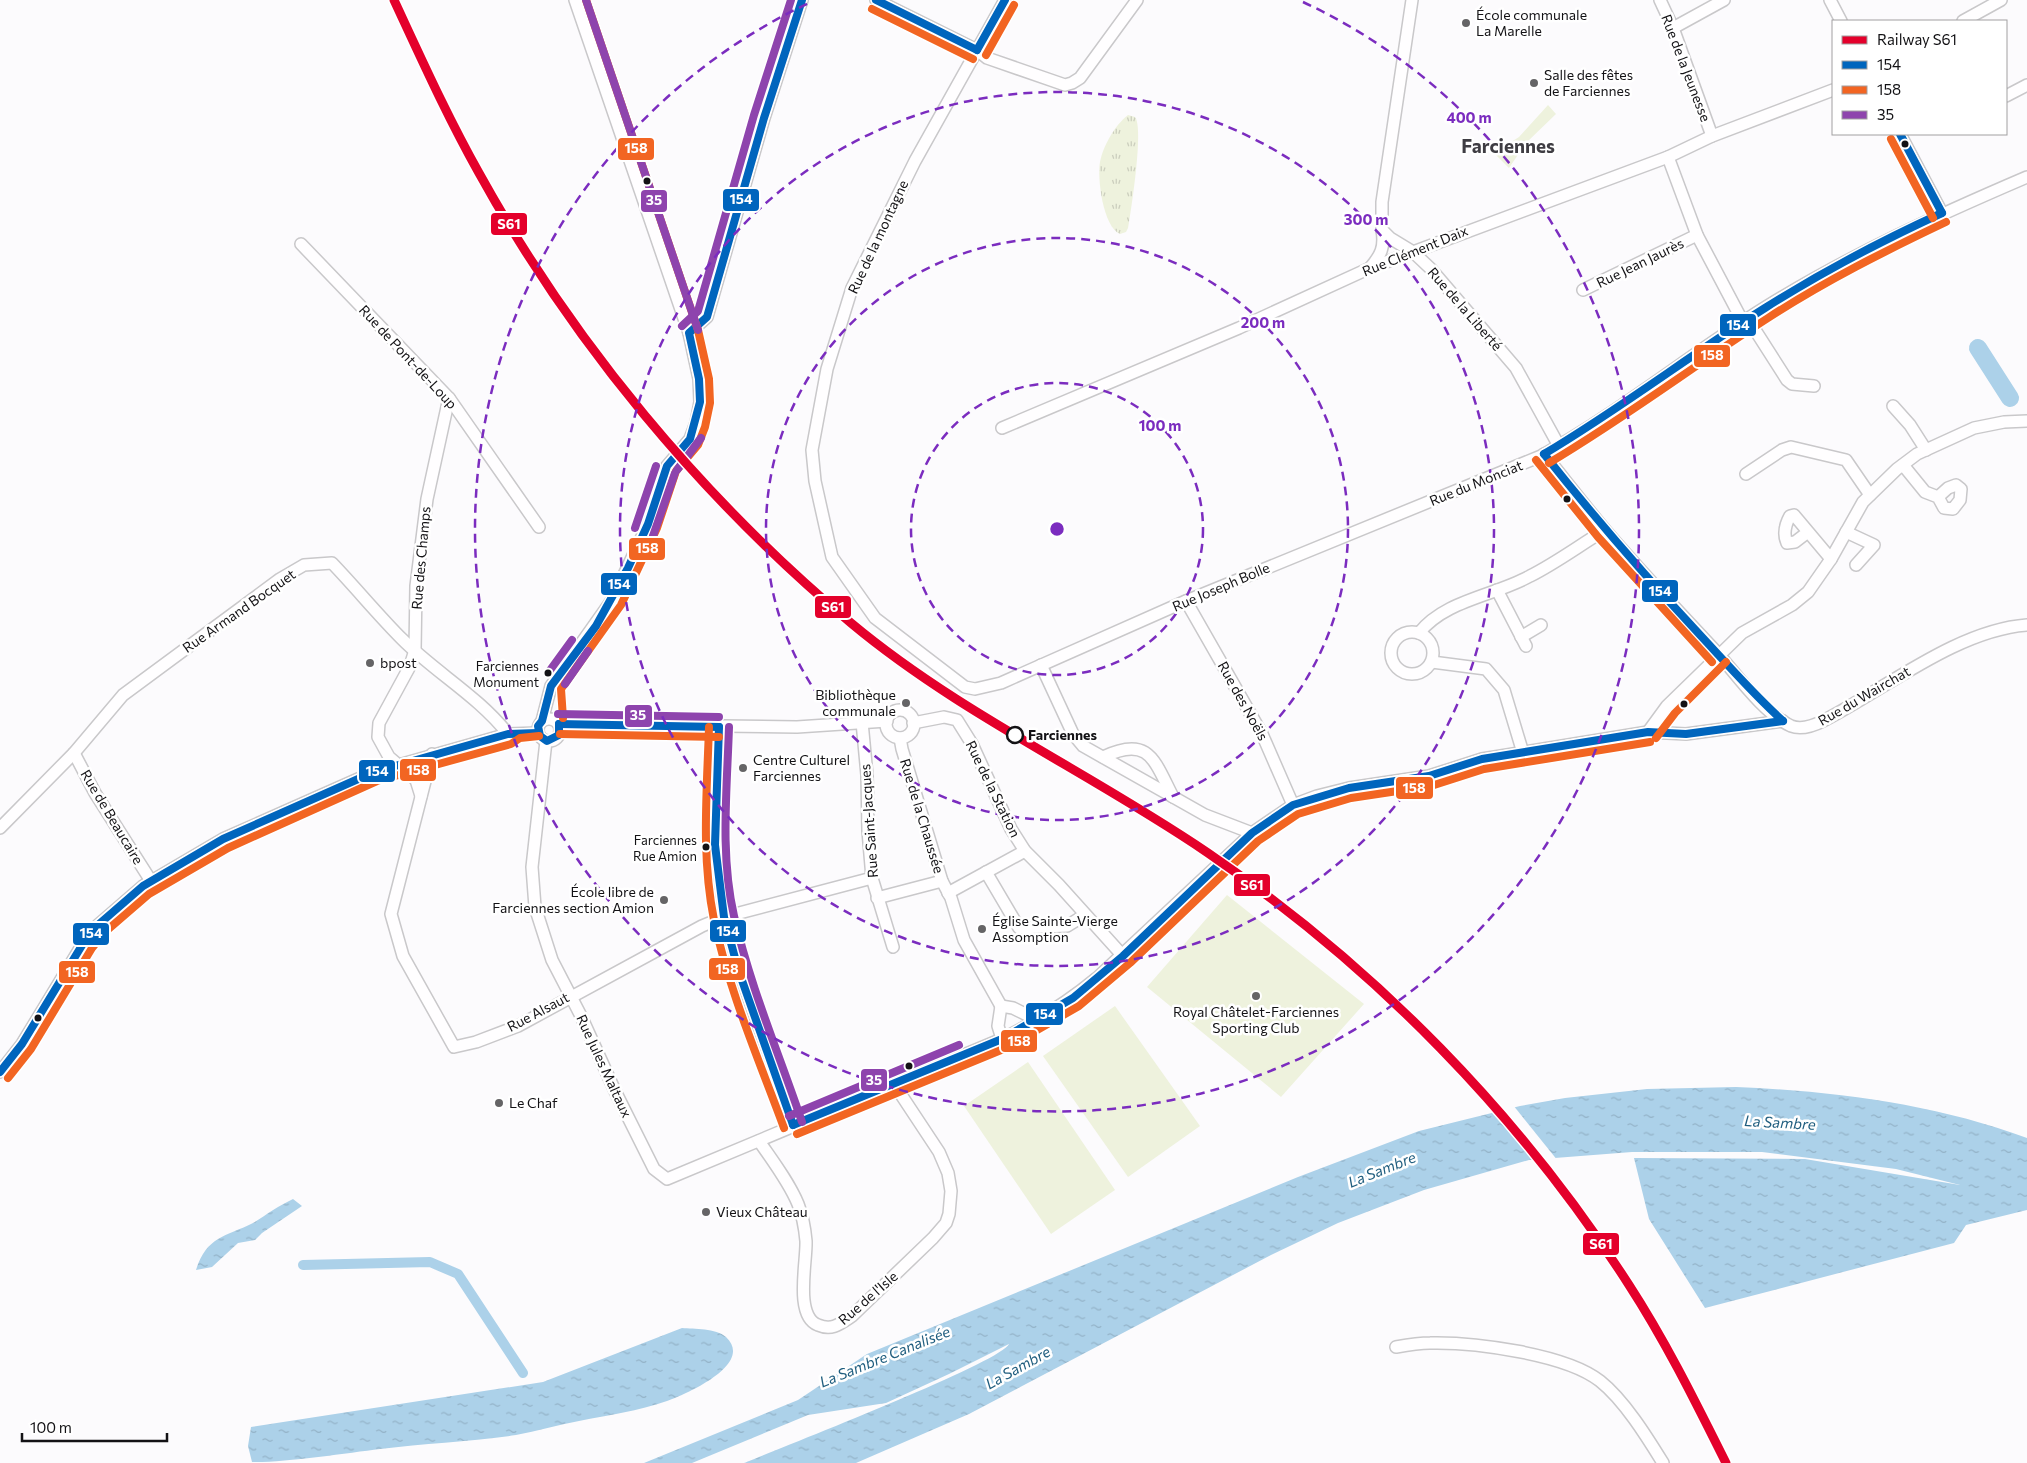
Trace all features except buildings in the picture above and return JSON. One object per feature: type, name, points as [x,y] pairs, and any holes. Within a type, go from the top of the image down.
[{"type":"street","points":[[574,0],[689,333],[707,316],[761,128],[802,0]]},
{"type":"street","points":[[876,0],[977,50],[987,58],[1065,85],[1080,78],[1138,0]]},
{"type":"street","points":[[977,50],[1006,0]]},
{"type":"street","points":[[1370,268],[1382,251],[1384,243],[1382,202],[1412,0]]},
{"type":"street","name":"Rue de la Jeunesse","points":[[1660,0],[1673,28],[1712,136]]},
{"type":"street","points":[[1673,28],[1724,0]]},
{"type":"street","points":[[1830,0],[1840,20]]},
{"type":"street","points":[[1965,20],[2001,0]]},
{"type":"street","name":"Rue de la montagne","points":[[977,50],[914,161],[852,288],[827,369],[812,450],[815,481],[832,557],[875,618],[965,686],[975,689],[1001,683],[1041,666]]},
{"type":"street","points":[[2007,95],[2027,85]]},
{"type":"street","name":"Rue Clément Daix","points":[[1002,428],[1257,320],[1370,268],[1668,156],[1712,136],[1832,90]]},
{"type":"street","points":[[1901,135],[1942,212]]},
{"type":"street","name":"Rue Jean Jaurès","points":[[1668,156],[1696,235],[1746,321]]},
{"type":"street","name":"Rue du Monciat","points":[[1404,512],[1559,446],[1587,430],[1746,321],[1820,275],[1942,212],[2027,177]]},
{"type":"street","name":"Rue de la Liberté","points":[[1382,230],[1390,238],[1413,252],[1460,300],[1516,368],[1559,446]]},
{"type":"street","name":"Rue Jean Jaurès","points":[[1583,290],[1696,235]]},
{"type":"street","name":"Rue de Pont-de-Loup","points":[[301,244],[449,398],[539,527]]},
{"type":"street","points":[[1746,321],[1787,380],[1792,384],[1814,386]]},
{"type":"street","name":"Rue Jules Maltaux","points":[[689,333],[699,379],[700,402],[690,439],[667,466],[648,524],[612,600],[552,686],[532,867],[532,889],[535,907],[552,960],[654,1169],[668,1178],[759,1141]]},
{"type":"street","name":"Rue des Champs","points":[[396,765],[383,749],[378,737],[379,723],[410,666],[416,650],[416,586],[427,499],[449,398]]},
{"type":"street","points":[[1893,406],[1910,425],[1926,450]]},
{"type":"street","points":[[1648,732],[1667,706],[1742,632],[1792,605],[1808,592],[1831,559],[1863,502],[1903,465],[1926,450],[1974,428],[2004,422],[2027,421]]},
{"type":"street","points":[[1746,474],[1782,450],[1791,448],[1846,460],[1870,495]]},
{"type":"street","name":"Rue du Wairchat","points":[[1544,454],[1605,530],[1762,702],[1784,721],[1799,728],[1823,721],[1903,673],[1945,652],[2012,626],[2027,625]]},
{"type":"street","points":[[1903,465],[1925,492],[1938,497]]},
{"type":"street","name":"Rue Joseph Bolle","points":[[1041,666],[1186,601],[1404,512]]},
{"type":"street","points":[[1419,633],[1428,622],[1457,606],[1529,577],[1605,530]]},
{"type":"street","points":[[1808,532],[1831,559]]},
{"type":"street","points":[[1846,532],[1874,545],[1856,565]]},
{"type":"street","name":"Rue Armand Bocquet","points":[[0,828],[74,753],[123,695],[238,608],[304,565],[332,563],[403,640],[497,720],[508,734]]},
{"type":"street","points":[[1496,590],[1523,642],[1541,625]]},
{"type":"street","name":"Rue des Noëls","points":[[1186,601],[1262,734],[1293,805]]},
{"type":"street","points":[[1411,632],[1419,633],[1430,641],[1433,648],[1432,662],[1426,670],[1412,675],[1398,670],[1392,659],[1392,644],[1398,637],[1411,632]]},
{"type":"street","points":[[1432,662],[1486,669],[1504,690],[1523,753]]},
{"type":"street","points":[[1041,666],[1074,734],[1083,746],[1173,798],[1205,814],[1252,833]]},
{"type":"street","points":[[903,710],[910,715],[914,723],[910,733],[900,738],[889,732],[887,721],[894,711],[903,710]]},
{"type":"street","name":"Rue de la Station","points":[[914,723],[944,717],[957,720],[972,744],[1011,829],[1025,852],[1123,956]]},
{"type":"street","points":[[0,1072],[22,1044],[84,942],[98,925],[151,881],[223,839],[374,772],[508,734],[577,723],[797,727],[887,721]]},
{"type":"street","points":[[759,1141],[793,1125],[1002,1039],[1072,998],[1123,956],[1252,833],[1293,805],[1317,796],[1348,788],[1429,776],[1482,759],[1648,732],[1686,734],[1784,721]]},
{"type":"street","name":"Rue Saint-Jacques","points":[[862,722],[867,775],[868,831],[872,878],[876,898],[894,947]]},
{"type":"street","points":[[719,727],[715,845],[724,917],[738,969],[793,1125]]},
{"type":"street","name":"Rue de la Chaussée","points":[[900,738],[942,881],[964,940],[1001,1006]]},
{"type":"street","points":[[1103,757],[1121,749],[1134,748],[1145,752],[1156,764],[1173,798]]},
{"type":"street","name":"Rue de Beaucaire","points":[[74,753],[95,793],[151,881]]},
{"type":"street","name":"Rue Alsaut","points":[[432,754],[391,914],[403,956],[454,1047],[476,1042],[518,1026],[570,995],[702,926],[724,917],[872,878]]},
{"type":"street","points":[[396,765],[406,770],[416,780],[421,796]]},
{"type":"street","points":[[948,893],[1025,852]]},
{"type":"street","points":[[986,872],[1019,928],[1068,926],[1085,914]]},
{"type":"street","points":[[876,898],[942,881]]},
{"type":"street","points":[[1002,1039],[998,1026],[1001,1006],[1013,1008],[1037,1020]]},
{"type":"street","name":"Rue de l'Isle","points":[[759,1141],[798,1203],[806,1241],[804,1294],[806,1314],[814,1323],[826,1328],[838,1326],[852,1316],[933,1238],[946,1223],[949,1214],[951,1191],[948,1173],[938,1152],[894,1084]]},
{"type":"street","points":[[1396,1347],[1429,1343],[1482,1346],[1540,1357],[1585,1371],[1602,1382],[1620,1402],[1663,1463]]},
{"type":"green space","points":[[1548,105],[1556,114],[1526,143],[1509,168],[1494,153],[1519,137]]},
{"type":"green space","points":[[1128,115],[1135,117],[1137,124],[1138,152],[1128,228],[1126,232],[1120,234],[1114,230],[1105,212],[1099,169],[1107,143],[1114,130]]},
{"type":"green space","name":"Royal Châtelet-Farciennes Sporting Club","points":[[1227,895],[1364,1004],[1281,1097],[1147,987]]},
{"type":"green space","points":[[1115,1006],[1200,1126],[1128,1177],[1043,1056]]},
{"type":"green space","points":[[1028,1062],[1115,1190],[1051,1234],[964,1106]]},
{"type":"water","points":[[1736,1087],[1810,1092],[1884,1101],[1956,1116],[2027,1138],[2027,1210],[1966,1225],[1954,1243],[1705,1308],[1649,1219],[1634,1158],[1805,1159],[1960,1185],[1896,1169],[1762,1152],[1632,1152],[1529,1160],[1424,1190],[1338,1223],[1271,1255],[969,1414],[856,1463],[744,1463],[969,1369],[997,1354],[1009,1344],[886,1403],[808,1415],[692,1463],[644,1463],[798,1400],[867,1354],[1298,1177],[1419,1131],[1520,1106],[1565,1098],[1647,1089]]},
{"type":"water","points":[[293,1199],[302,1206],[262,1233],[255,1240],[238,1243],[212,1267],[196,1270],[200,1259],[211,1244],[253,1223]]},
{"type":"water","points":[[682,1328],[722,1334],[733,1347],[732,1357],[725,1367],[702,1385],[656,1404],[516,1435],[297,1459],[252,1462],[248,1446],[251,1427],[543,1382]]},
{"type":"pier","points":[[1513,1105],[1558,1161],[1534,1162],[1492,1110]]},
{"type":"waterway","points":[[1978,348],[2010,398]]},
{"type":"waterway","points":[[303,1265],[430,1262],[458,1274],[523,1373]]},
{"type":"rail line","name":"S61","points":[[394,0],[456,130],[516,236],[556,297],[599,357],[644,415],[693,471],[743,524],[796,575],[851,623],[893,656],[981,715],[1118,796],[1208,853],[1270,897],[1386,995],[1440,1048],[1492,1104],[1541,1162],[1586,1222],[1656,1328],[1726,1463]]},
{"type":"transit line","name":"158","points":[[563,718],[561,689],[621,605],[657,528],[676,471],[698,445],[705,427],[710,403],[709,379],[698,330],[586,0]]},
{"type":"transit line","name":"35","points":[[586,0],[698,330]]},
{"type":"transit line","name":"35","points":[[682,326],[698,311],[754,115],[791,0]]},
{"type":"transit line","name":"154","points":[[559,724],[559,735],[547,741],[540,736],[538,726],[542,721],[551,686],[596,626],[628,568],[648,524],[667,466],[690,439],[700,402],[699,379],[689,333],[707,317],[764,118],[802,0]]},
{"type":"transit line","name":"154","points":[[876,0],[977,50]]},
{"type":"transit line","name":"154","points":[[977,50],[1005,0]]},
{"type":"transit line","name":"158","points":[[986,55],[1014,5]]},
{"type":"transit line","name":"158","points":[[872,9],[973,59]]},
{"type":"transit line","name":"154","points":[[1901,135],[1942,213]]},
{"type":"transit line","name":"158","points":[[1891,139],[1933,218]]},
{"type":"transit line","name":"154","points":[[1544,454],[1786,295],[1852,258],[1942,213]]},
{"type":"transit line","name":"158","points":[[1549,463],[1811,291],[1946,222]]},
{"type":"transit line","name":"35","points":[[677,470],[701,438]]},
{"type":"transit line","name":"154","points":[[1544,454],[1660,592],[1741,680],[1783,721]]},
{"type":"transit line","name":"158","points":[[1536,460],[1598,537],[1712,662]]},
{"type":"transit line","name":"35","points":[[635,528],[656,466]]},
{"type":"transit line","name":"35","points":[[653,536],[675,473]]},
{"type":"transit line","name":"35","points":[[548,673],[572,640]]},
{"type":"transit line","name":"35","points":[[565,684],[588,651]]},
{"type":"transit line","name":"158","points":[[1656,738],[1675,713],[1726,662]]},
{"type":"transit line","name":"35","points":[[558,714],[719,717]]},
{"type":"transit line","name":"154","points":[[793,1125],[1002,1039],[1073,998],[1123,956],[1252,833],[1293,805],[1349,788],[1429,776],[1482,759],[1648,732],[1686,734],[1783,721]]},
{"type":"transit line","name":"154","points":[[559,724],[719,727]]},
{"type":"transit line","name":"158","points":[[709,727],[706,848],[707,872],[714,920],[736,999],[784,1128]]},
{"type":"transit line","name":"154","points":[[719,727],[715,845],[724,917],[738,969],[793,1125]]},
{"type":"transit line","name":"35","points":[[729,727],[726,846],[727,870],[734,916],[765,1020],[802,1122]]},
{"type":"transit line","name":"154","points":[[0,1072],[22,1044],[84,942],[98,925],[143,886],[223,839],[374,772],[508,734],[538,733]]},
{"type":"transit line","name":"158","points":[[560,734],[719,737]]},
{"type":"transit line","name":"158","points":[[8,1078],[31,1049],[92,948],[105,932],[149,894],[228,848],[377,781],[511,744],[520,738],[539,736]]},
{"type":"transit line","name":"158","points":[[797,1134],[1006,1048],[1079,1006],[1130,963],[1258,841],[1298,814],[1351,798],[1431,786],[1484,769],[1650,742]]},
{"type":"transit line","name":"35","points":[[789,1116],[959,1045]]},
{"type":"place","name":"École communale La Marelle","points":[[1466,23]]},
{"type":"place","name":"Salle des fêtes de Farciennes","points":[[1534,83]]},
{"type":"place","name":"bpost","points":[[370,663]]},
{"type":"place","name":"Farciennes Monument","points":[[548,673]]},
{"type":"place","name":"Bibliothèque communale","points":[[906,703]]},
{"type":"place","name":"Farciennes","points":[[1015,735]]},
{"type":"place","name":"Centre Culturel Farciennes","points":[[743,768]]},
{"type":"place","name":"Farciennes Rue Amion","points":[[706,847]]},
{"type":"place","name":"École libre de Farciennes section Amion","points":[[664,900]]},
{"type":"place","name":"Église Sainte-Vierge Assomption","points":[[982,929]]},
{"type":"place","name":"Royal Châtelet-Farciennes Sporting Club","points":[[1256,996]]},
{"type":"place","name":"Le Chaf","points":[[499,1103]]},
{"type":"place","name":"Vieux Château","points":[[706,1212]]},
{"type":"district","name":"Farciennes","points":[[1508,146]]},
{"type":"water label","name":"La Sambre","points":[[1780,1123]]},
{"type":"water label","name":"La Sambre","points":[[1382,1170]]},
{"type":"water label","name":"La Sambre Canalisée","points":[[885,1357]]},
{"type":"water label","name":"La Sambre","points":[[1018,1368]]}]
